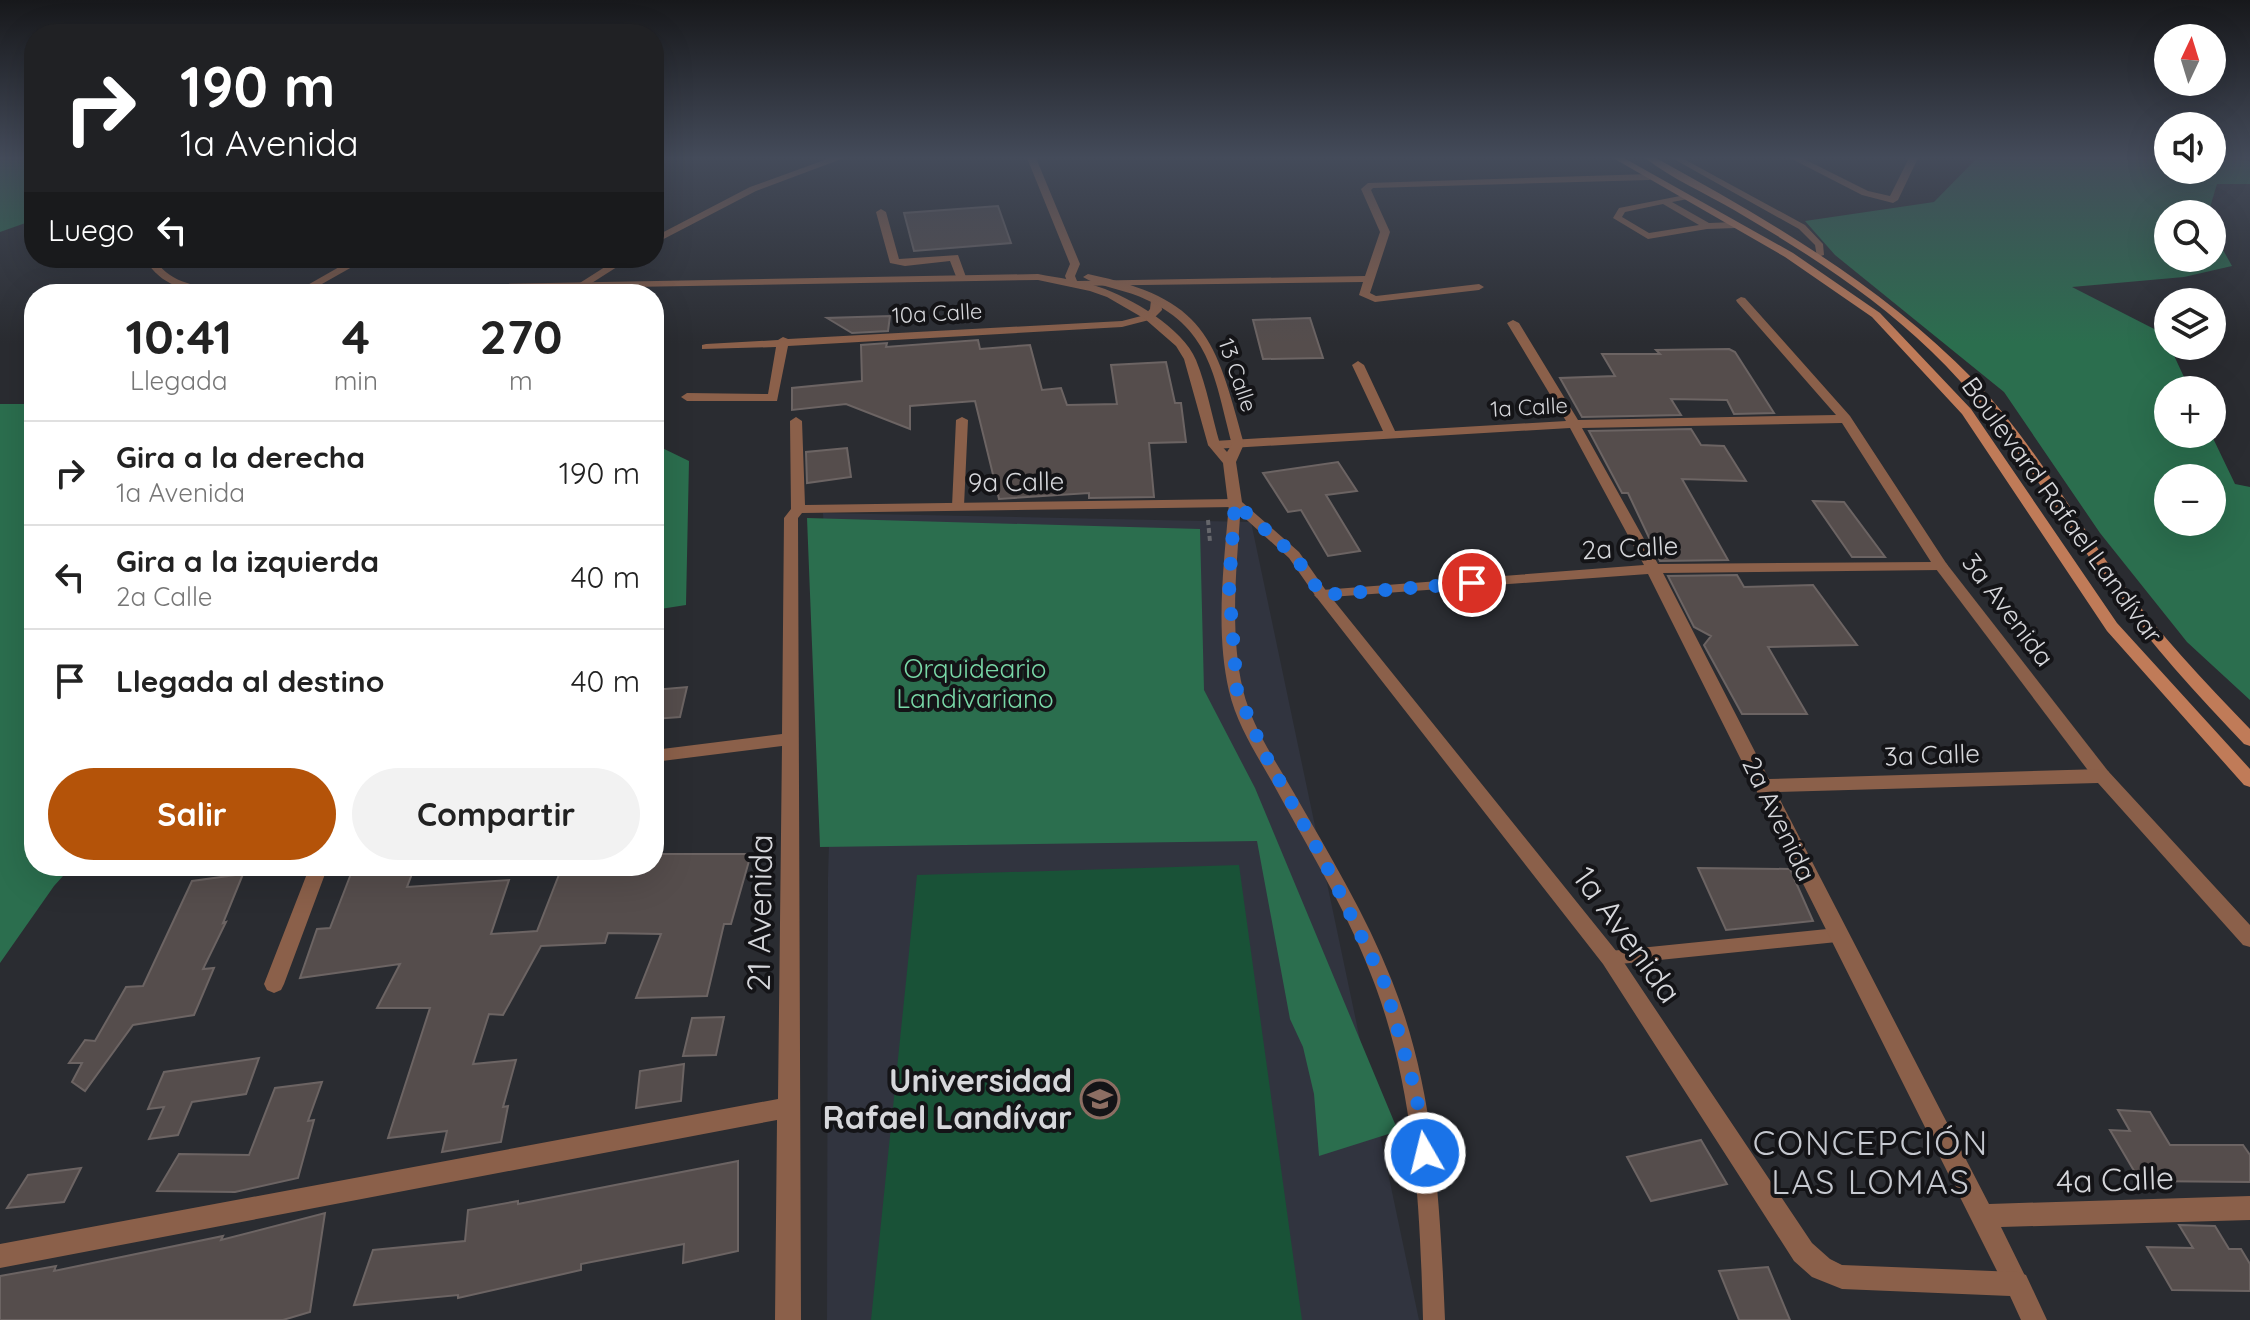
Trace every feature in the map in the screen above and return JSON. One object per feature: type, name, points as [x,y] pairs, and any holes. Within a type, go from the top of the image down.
[{"type":"main road","name":"Boulevard Rafael Landívar","points":[[1726,220],[1827,279],[1876,315],[1910,349],[1967,412],[2112,627],[2250,780]]},
{"type":"main road","name":"Boulevard Rafael Landívar","points":[[1758,220],[1820,255],[1911,325],[1972,385],[2006,425],[2136,612],[2250,740]]},
{"type":"street","points":[[664,236],[694,220]]},
{"type":"street","points":[[883,220],[894,261],[905,263],[954,257],[960,265],[961,277]]},
{"type":"street","points":[[664,284],[961,277],[1071,280],[1075,264],[1057,220]]},
{"type":"street","points":[[1380,220],[1385,232],[1364,295],[1375,299],[1479,287]]},
{"type":"street","points":[[156,268],[183,284]]},
{"type":"street","points":[[315,284],[345,268]]},
{"type":"street","points":[[583,284],[610,268]]},
{"type":"street","points":[[1108,282],[1369,279]]},
{"type":"street","name":"13 Calle","points":[[1071,280],[1108,282],[1156,300],[1187,320],[1200,334],[1212,357],[1238,444],[1229,462],[1214,445],[1190,359],[1181,344],[1149,317],[1111,295],[1071,280]]},
{"type":"street","points":[[1149,317],[1156,310],[1156,300]]},
{"type":"street","name":"3a Avenida","points":[[1741,300],[1846,419],[1941,566],[2102,776],[2250,939]]},
{"type":"street","name":"10a Calle","points":[[706,347],[783,340],[1122,324],[1149,317]]},
{"type":"street","name":"2a Avenida","points":[[1513,323],[1574,424],[1653,569],[2034,1320]]},
{"type":"street","points":[[687,397],[773,398],[783,340]]},
{"type":"street","points":[[1358,365],[1391,435]]},
{"type":"street","name":"1a Calle","points":[[1214,445],[1574,424],[1846,419]]},
{"type":"street","name":"21 Avenida","points":[[788,1320],[791,518],[798,509],[796,421]]},
{"type":"street","points":[[1229,462],[1235,503]]},
{"type":"street","name":"9a Calle","points":[[798,509],[1235,503]]},
{"type":"street","name":"1a Avenida","points":[[1235,503],[1294,555],[1322,595],[1610,958],[1790,1236],[1821,1268],[1842,1277],[2017,1284]]},
{"type":"street","name":"2a Calle","points":[[1322,595],[1653,569],[1941,566]]},
{"type":"street","points":[[664,755],[791,739]]},
{"type":"street","name":"3a Calle","points":[[1763,786],[2102,776]]},
{"type":"street","points":[[274,984],[315,876]]},
{"type":"street","points":[[0,1256],[788,1108]]},
{"type":"street","name":"4a Calle","points":[[1983,1216],[2250,1208]]},
{"type":"lane","points":[[1620,220],[1648,236],[1707,226],[1736,225]]},
{"type":"lane","points":[[1696,220],[1707,226]]},
{"type":"lane","points":[[1788,220],[1802,227],[1819,244],[1820,255]]},
{"type":"lane","points":[[958,506],[962,420]]},
{"type":"lane","points":[[1235,503],[1229,586],[1237,691],[1264,753],[1324,861],[1384,982],[1416,1093],[1429,1183],[1434,1320]]},
{"type":"lane","points":[[1610,958],[1837,935]]},
{"type":"shaded area","name":"Universidad Rafael Landívar","points":[[823,513],[1251,522],[1419,1320],[827,1320],[828,878],[833,705]]},
{"type":"green space","points":[[0,220],[24,220],[24,224],[0,232]]},
{"type":"green space","points":[[2154,220],[2154,272],[2206,272],[2184,277],[2072,287],[2154,329],[2154,360],[2176,360],[2184,376],[2154,376],[2154,448],[2218,448],[2225,464],[2154,464],[2154,536],[2226,536],[2226,465],[2235,484],[2250,487],[2250,700],[2187,642],[2100,533],[2004,392],[1835,255],[1805,221]]},
{"type":"green space","points":[[0,404],[24,404],[24,876],[63,876],[0,963]]},
{"type":"green space","points":[[664,449],[689,461],[686,605],[664,608]]},
{"type":"green space","name":"Orquideario Landivariano","points":[[807,518],[1200,529],[1204,690],[1255,788],[1398,1131],[1319,1156],[1314,1094],[1303,1047],[1290,1019],[1257,841],[820,847]]},
{"type":"green space","points":[[1239,865],[1302,1320],[871,1320],[917,875]]},
{"type":"building","points":[[906,220],[1003,220],[1011,243],[914,251]]},
{"type":"building","points":[[890,316],[888,331],[852,333],[827,318]]},
{"type":"building","points":[[1310,318],[1323,358],[1263,359],[1253,320]]},
{"type":"building","points":[[978,340],[980,349],[1030,345],[1042,390],[1061,388],[1067,405],[1117,404],[1111,365],[1166,362],[1175,403],[1181,403],[1186,442],[1149,443],[1154,497],[1089,498],[1089,493],[999,499],[975,401],[910,406],[910,429],[846,404],[792,410],[792,388],[862,381],[861,345],[887,343],[886,347]]},
{"type":"building","points":[[1729,349],[1735,352],[1774,413],[1734,414],[1727,400],[1671,399],[1681,415],[1582,417],[1560,378],[1615,376],[1602,354]]},
{"type":"building","points":[[1691,429],[1701,445],[1724,446],[1746,481],[1682,479],[1728,560],[1660,561],[1628,493],[1622,493],[1589,431]]},
{"type":"building","points":[[847,448],[851,477],[807,483],[806,452]]},
{"type":"building","points":[[1338,462],[1357,491],[1326,495],[1360,551],[1328,556],[1301,510],[1288,512],[1263,473]]},
{"type":"building","points":[[1813,501],[1844,502],[1885,557],[1852,557]]},
{"type":"building","points":[[1737,575],[1744,587],[1813,585],[1857,645],[1768,647],[1807,714],[1742,714],[1704,645],[1711,636],[1694,627],[1668,576]]},
{"type":"building","points":[[687,687],[680,717],[664,718],[664,689]]},
{"type":"building","points":[[664,854],[751,854],[731,924],[724,924],[707,996],[636,998],[661,934],[608,933],[605,943],[541,946],[503,1015],[489,1014],[473,1064],[516,1060],[503,1107],[508,1106],[501,1142],[442,1152],[447,1131],[388,1138],[430,1008],[377,1008],[400,964],[300,978],[317,929],[330,928],[350,876],[411,876],[407,887],[509,880],[491,934],[537,931],[558,876],[664,876]]},
{"type":"building","points":[[1698,868],[1790,869],[1813,921],[1726,930]]},
{"type":"building","points":[[242,876],[223,923],[226,922],[203,969],[214,968],[194,1015],[133,1025],[85,1091],[72,1082],[82,1063],[69,1063],[85,1040],[95,1041],[126,987],[143,986],[192,881]]},
{"type":"building","points":[[724,1017],[716,1055],[683,1056],[692,1018]]},
{"type":"building","points":[[259,1058],[246,1094],[192,1102],[178,1135],[149,1139],[164,1107],[148,1109],[164,1072]]},
{"type":"building","points":[[684,1064],[681,1101],[636,1108],[640,1071]]},
{"type":"building","points":[[322,1082],[308,1121],[314,1120],[298,1178],[235,1192],[157,1191],[179,1154],[249,1155],[275,1088]]},
{"type":"building","points":[[2118,1110],[2150,1112],[2170,1145],[2243,1145],[2250,1155],[2250,1182],[2140,1181],[2110,1130],[2130,1131]]},
{"type":"building","points":[[1701,1140],[1727,1184],[1651,1201],[1627,1157]]},
{"type":"building","points":[[738,1161],[738,1251],[683,1263],[684,1244],[581,1264],[581,1270],[458,1298],[458,1295],[354,1305],[373,1250],[465,1241],[468,1210],[518,1201],[518,1204]]},
{"type":"building","points":[[81,1168],[64,1202],[7,1208],[28,1175]]},
{"type":"building","points":[[325,1213],[310,1312],[283,1320],[0,1320],[0,1276],[56,1266],[54,1271],[223,1236],[221,1240]]},
{"type":"building","points":[[2179,1225],[2215,1226],[2229,1249],[2241,1249],[2250,1264],[2250,1291],[2172,1290],[2147,1247],[2193,1248]]},
{"type":"building","points":[[1768,1267],[1790,1320],[1739,1320],[1719,1271]]},
{"type":"place","name":"Universidad Rafael Landívar","points":[[1100,1099]]},
{"type":"district","name":"CONCEPCIÓN LAS LOMAS","points":[[1871,1162]]},
{"type":"route","points":[[1425,1153],[1416,1093],[1384,982],[1324,861],[1264,753],[1237,691],[1229,586],[1235,503],[1294,555],[1322,595],[1472,583]]}]
